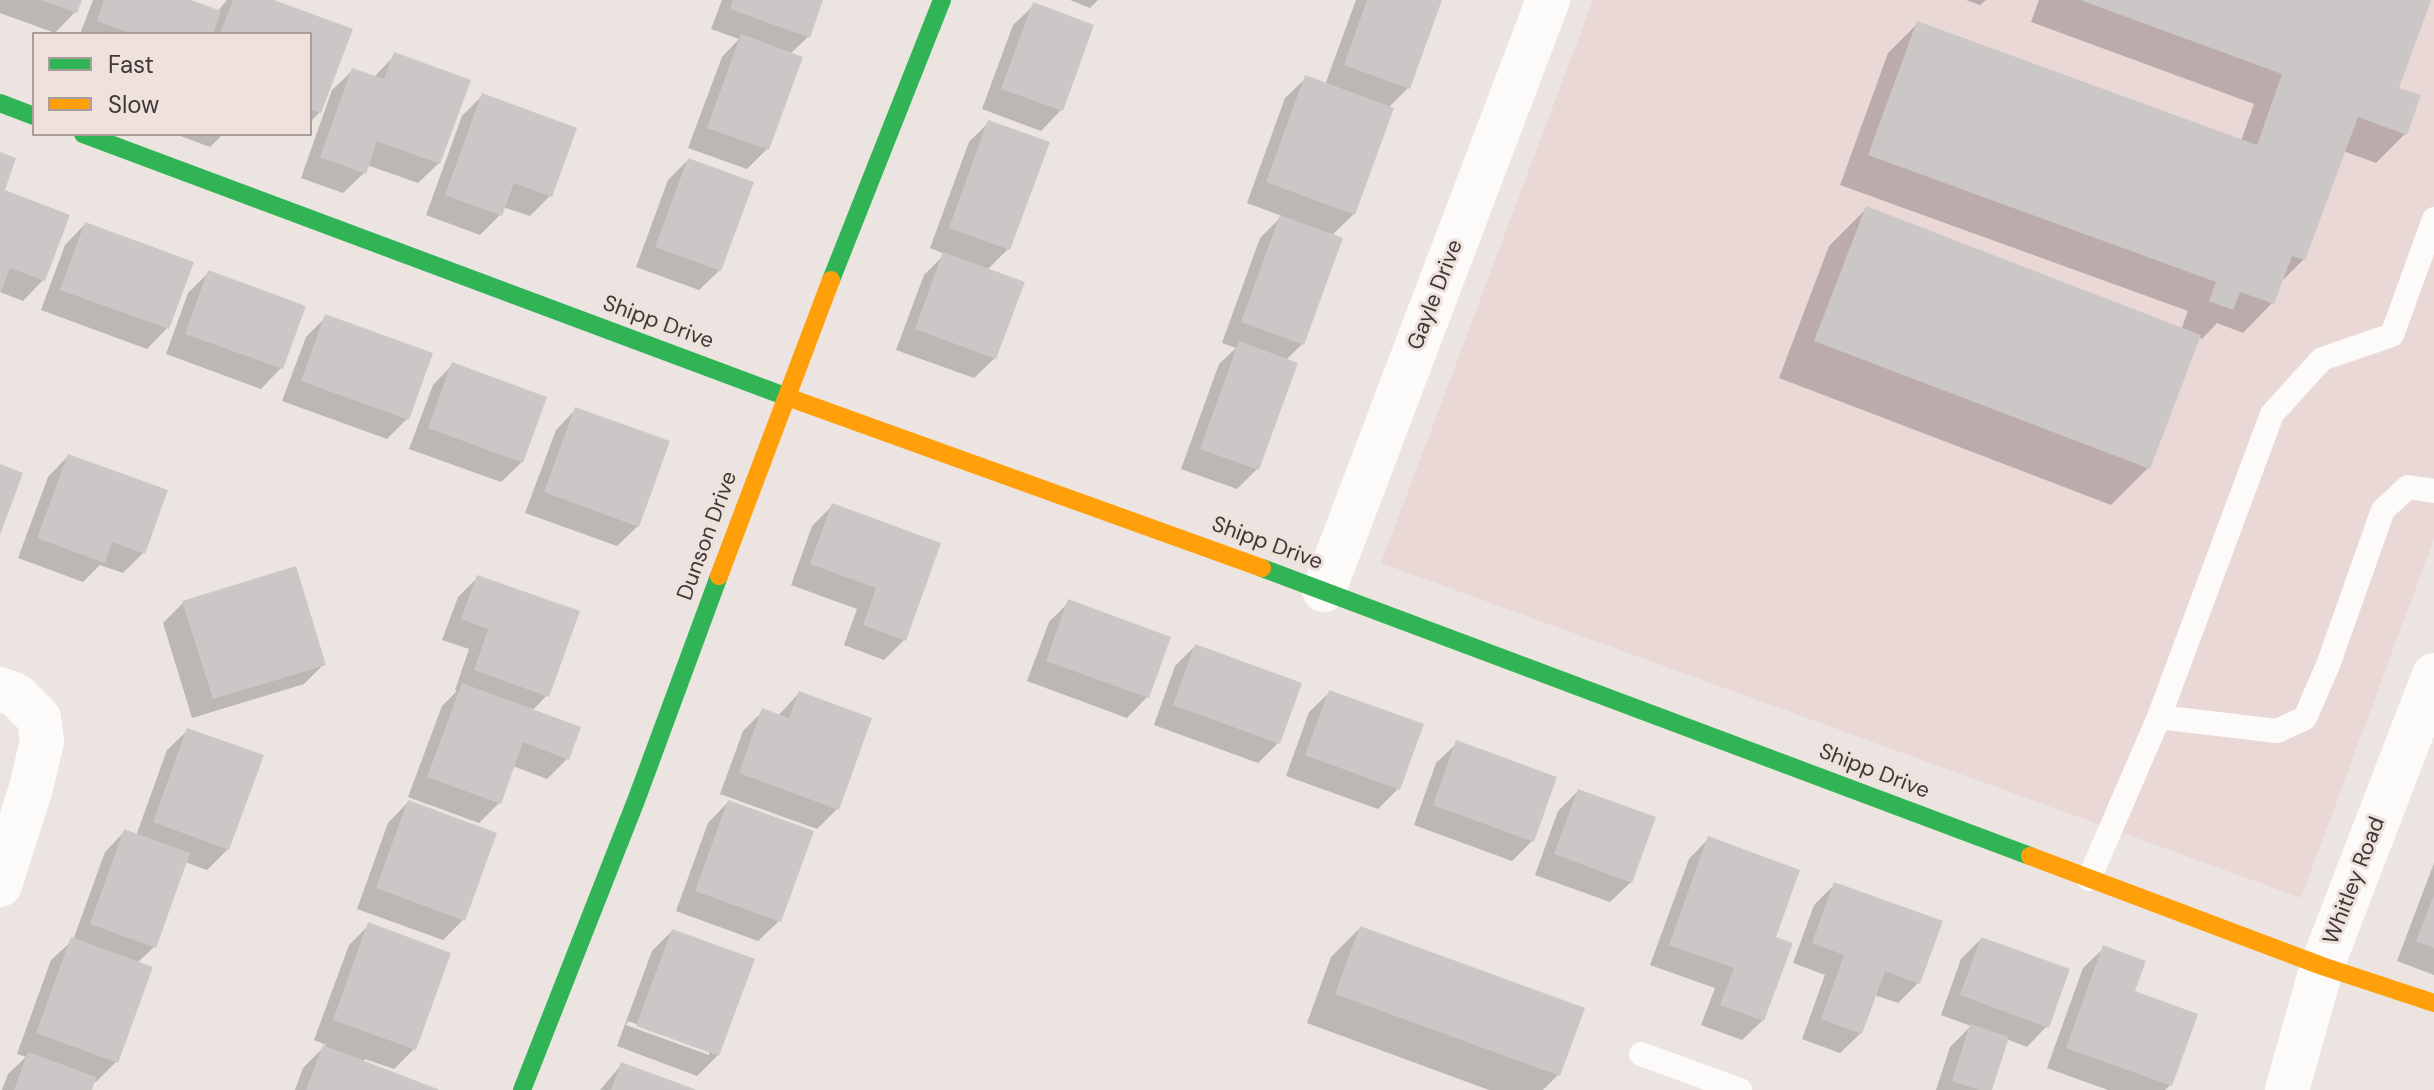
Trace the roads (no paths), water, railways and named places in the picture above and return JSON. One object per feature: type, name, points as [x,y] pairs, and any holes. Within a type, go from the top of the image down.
[{"type":"street","name":"Dunson Drive","points":[[522,1090],[637,798],[785,396],[942,0]]},
{"type":"street","name":"Gayle Drive","points":[[1324,590],[1548,0]]},
{"type":"street","points":[[0,103],[32,115]]},
{"type":"street","name":"Shipp Drive","points":[[88,136],[785,396],[1324,590],[2322,966],[2434,1003]]},
{"type":"street","name":"Whitley Road","points":[[2287,1090],[2322,966],[2434,675]]},
{"type":"street","points":[[0,689],[16,695],[39,718],[42,741],[31,788],[0,885]]},
{"type":"lane","points":[[2089,879],[2159,717],[2272,414],[2322,359],[2392,335],[2434,219]]},
{"type":"lane","points":[[2159,717],[2277,731],[2305,718],[2328,665],[2383,510],[2408,487],[2434,491]]},
{"type":"lane","points":[[1641,1054],[1740,1090]]}]
